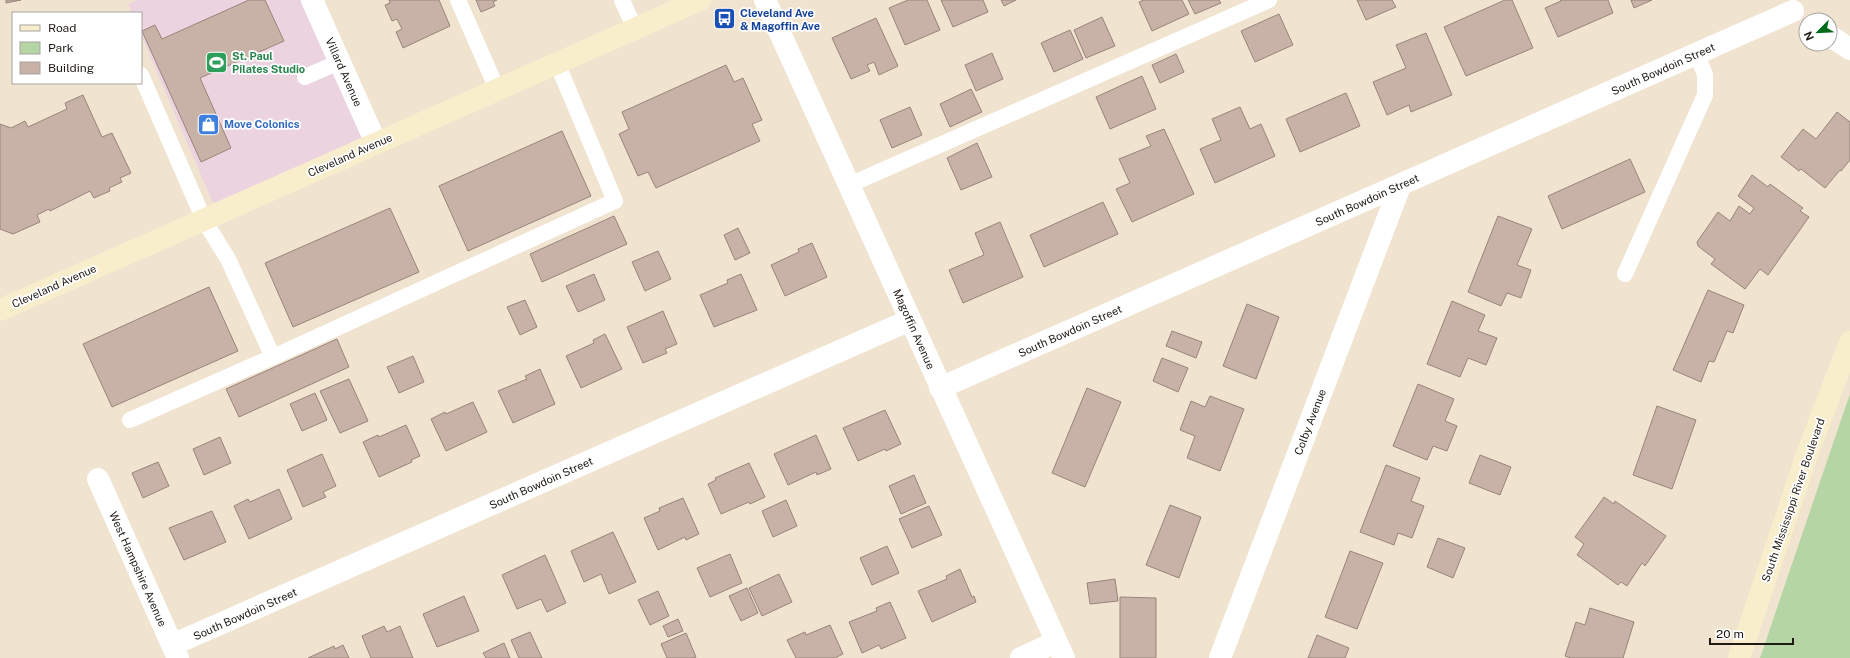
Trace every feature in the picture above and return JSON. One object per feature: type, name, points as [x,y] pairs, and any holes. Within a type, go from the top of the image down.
[{"type":"street","name":"Villard Avenue","points":[[312,0],[376,143]]},
{"type":"street","name":"Cleveland Avenue","points":[[0,310],[700,0]]},
{"type":"street","name":"Magoffin Avenue","points":[[765,0],[1060,650]]},
{"type":"street","name":"South Bowdoin Street","points":[[940,388],[1796,10]]},
{"type":"street","points":[[1838,41],[1850,49]]},
{"type":"street","name":"Colby Avenue","points":[[1220,658],[1400,186]]},
{"type":"street","name":"South Bowdoin Street","points":[[175,652],[910,320]]},
{"type":"street","name":"South Mississippi River Boulevard","points":[[1739,658],[1809,449],[1850,342]]},
{"type":"street","name":"West Hampshire Avenue","points":[[98,479],[175,652]]},
{"type":"street","points":[[1021,658],[1060,650]]},
{"type":"lane","points":[[458,0],[498,89]]},
{"type":"lane","points":[[622,0],[635,29]]},
{"type":"lane","points":[[849,185],[1269,0]]},
{"type":"lane","points":[[1625,274],[1705,95],[1705,75],[1697,54]]},
{"type":"lane","points":[[305,77],[339,62]]},
{"type":"lane","points":[[130,420],[273,357],[615,200],[557,63]]},
{"type":"lane","points":[[142,77],[204,220],[228,259],[273,357]]},
{"type":"shaded area","points":[[137,0],[318,0],[383,142],[218,215],[142,37],[142,12],[132,12],[128,4]]},
{"type":"green space","points":[[1850,394],[1850,658],[1760,658],[1842,417]]},
{"type":"building","points":[[6,0],[21,0],[6,3]]},
{"type":"building","points":[[249,0],[265,0],[284,41],[200,78],[231,148],[201,162],[142,31],[155,25],[162,39]]},
{"type":"building","points":[[389,0],[439,0],[450,26],[403,48],[396,32],[402,29],[397,19],[392,21],[385,5],[390,3]]},
{"type":"building","points":[[476,0],[497,0],[493,2],[495,6],[481,12]]},
{"type":"building","points":[[908,0],[927,0],[940,30],[905,45],[889,8]]},
{"type":"building","points":[[941,0],[983,0],[988,12],[953,27]]},
{"type":"building","points":[[1001,0],[1016,0],[1004,6]]},
{"type":"building","points":[[1144,0],[1182,0],[1189,14],[1152,31],[1139,2]]},
{"type":"building","points":[[1188,0],[1219,0],[1221,3],[1195,14]]},
{"type":"building","points":[[1357,0],[1392,0],[1396,7],[1366,20]]},
{"type":"building","points":[[1505,0],[1512,0],[1533,48],[1466,76],[1444,27]]},
{"type":"building","points":[[1560,0],[1608,0],[1613,13],[1558,37],[1545,8],[1561,1]]},
{"type":"building","points":[[1631,0],[1652,0],[1634,8]]},
{"type":"building","points":[[1279,14],[1293,45],[1255,62],[1241,31]]},
{"type":"building","points":[[1102,17],[1115,46],[1086,58],[1074,30]]},
{"type":"building","points":[[876,18],[898,66],[879,75],[874,62],[867,65],[870,71],[851,79],[832,38]]},
{"type":"building","points":[[1070,30],[1083,59],[1054,72],[1041,43]]},
{"type":"building","points":[[1426,33],[1452,95],[1411,112],[1409,105],[1387,115],[1373,82],[1406,68],[1396,45]]},
{"type":"building","points":[[992,53],[1003,79],[976,91],[965,65]]},
{"type":"building","points":[[1176,54],[1184,72],[1160,83],[1152,65]]},
{"type":"building","points":[[726,65],[734,82],[743,78],[762,120],[752,124],[760,141],[656,188],[648,172],[638,176],[619,134],[629,129],[622,112]]},
{"type":"building","points":[[1142,76],[1156,109],[1110,129],[1096,97]]},
{"type":"building","points":[[971,89],[982,112],[950,127],[940,104]]},
{"type":"building","points":[[1346,93],[1360,126],[1300,152],[1286,119]]},
{"type":"building","points":[[83,95],[102,137],[112,133],[131,173],[120,178],[122,182],[109,188],[110,191],[94,198],[90,191],[50,211],[49,209],[37,215],[40,222],[13,234],[0,229],[0,124],[11,128],[25,121],[28,127],[67,109],[65,103]]},
{"type":"building","points":[[910,107],[922,135],[892,148],[880,120]]},
{"type":"building","points":[[1240,107],[1250,129],[1261,124],[1275,156],[1215,183],[1200,149],[1221,140],[1212,119]]},
{"type":"building","points":[[1837,112],[1850,122],[1850,160],[1825,188],[1801,169],[1799,171],[1781,157],[1803,129],[1816,139]]},
{"type":"building","points":[[1164,129],[1194,194],[1132,222],[1116,189],[1130,183],[1119,159],[1151,146],[1146,136]]},
{"type":"building","points":[[562,131],[591,196],[468,251],[439,186]]},
{"type":"building","points":[[977,143],[992,177],[961,190],[947,158]]},
{"type":"building","points":[[1630,159],[1645,192],[1562,229],[1548,196]]},
{"type":"building","points":[[1752,175],[1768,187],[1770,184],[1803,208],[1800,211],[1809,217],[1768,275],[1760,269],[1745,289],[1711,264],[1715,259],[1698,246],[1697,242],[1718,212],[1730,221],[1739,206],[1750,214],[1754,208],[1738,196]]},
{"type":"building","points":[[1103,202],[1118,234],[1044,267],[1030,235]]},
{"type":"building","points":[[390,208],[419,272],[293,327],[265,263]]},
{"type":"building","points":[[614,216],[627,244],[542,282],[530,254]]},
{"type":"building","points":[[1498,216],[1532,229],[1517,265],[1531,270],[1521,298],[1507,293],[1501,306],[1468,292]]},
{"type":"building","points":[[1000,222],[1023,277],[963,303],[949,270],[984,255],[975,233]]},
{"type":"building","points":[[738,228],[750,253],[735,260],[724,235]]},
{"type":"building","points":[[812,243],[827,277],[785,296],[771,265],[799,252],[798,249]]},
{"type":"building","points":[[658,251],[671,279],[645,291],[632,262]]},
{"type":"building","points":[[594,274],[605,300],[578,312],[566,286]]},
{"type":"building","points":[[741,274],[757,310],[714,327],[700,295],[728,283],[727,280]]},
{"type":"building","points":[[209,287],[238,351],[112,407],[83,344]]},
{"type":"building","points":[[1708,290],[1744,305],[1733,333],[1727,331],[1714,362],[1709,361],[1701,382],[1673,370]]},
{"type":"building","points":[[525,300],[537,327],[520,335],[507,307]]},
{"type":"building","points":[[1452,301],[1485,315],[1478,331],[1497,338],[1486,365],[1468,358],[1460,377],[1427,364]]},
{"type":"building","points":[[1247,304],[1279,317],[1256,379],[1223,366]]},
{"type":"building","points":[[663,311],[677,344],[665,349],[667,353],[643,363],[627,327]]},
{"type":"building","points":[[1172,331],[1202,342],[1196,358],[1166,346]]},
{"type":"building","points":[[605,334],[622,369],[581,388],[566,356],[594,343],[593,340]]},
{"type":"building","points":[[337,339],[349,367],[239,417],[226,389]]},
{"type":"building","points":[[413,356],[424,382],[399,393],[387,367]]},
{"type":"building","points":[[1162,358],[1188,368],[1178,392],[1153,381]]},
{"type":"building","points":[[540,369],[555,404],[513,423],[498,391],[527,379],[525,376]]},
{"type":"building","points":[[349,379],[368,421],[340,433],[320,391]]},
{"type":"building","points":[[1418,384],[1454,399],[1445,421],[1457,426],[1447,451],[1433,446],[1427,460],[1393,446]]},
{"type":"building","points":[[1087,388],[1121,402],[1085,487],[1052,473]]},
{"type":"building","points":[[315,393],[327,420],[302,431],[290,404]]},
{"type":"building","points":[[1210,396],[1244,409],[1220,471],[1187,458],[1195,436],[1180,430],[1191,401],[1205,407]]},
{"type":"building","points":[[473,402],[487,432],[446,451],[431,419],[445,412],[446,414]]},
{"type":"building","points":[[1657,406],[1696,420],[1672,489],[1633,475]]},
{"type":"building","points":[[885,410],[901,444],[886,451],[885,449],[858,461],[843,428]]},
{"type":"building","points":[[406,425],[420,456],[411,460],[412,462],[379,477],[363,442],[378,435],[379,437]]},
{"type":"building","points":[[816,435],[831,469],[817,475],[816,472],[788,485],[774,454]]},
{"type":"building","points":[[220,437],[231,463],[204,475],[193,449]]},
{"type":"building","points":[[322,454],[336,486],[323,492],[326,497],[303,507],[287,470]]},
{"type":"building","points":[[1480,455],[1511,467],[1500,495],[1469,483]]},
{"type":"building","points":[[158,462],[169,486],[143,498],[132,473]]},
{"type":"building","points":[[749,463],[765,497],[721,514],[708,484],[716,480],[715,478]]},
{"type":"building","points":[[1386,465],[1420,478],[1411,501],[1424,506],[1412,538],[1398,533],[1394,545],[1360,532]]},
{"type":"building","points":[[914,475],[926,503],[901,514],[889,486]]},
{"type":"building","points":[[279,489],[292,519],[249,539],[234,506],[248,499],[250,502]]},
{"type":"building","points":[[1604,497],[1614,504],[1615,501],[1666,536],[1645,566],[1642,563],[1627,586],[1621,582],[1618,585],[1577,555],[1584,544],[1575,537]]},
{"type":"building","points":[[683,498],[699,534],[686,540],[685,537],[658,550],[644,518],[660,511],[659,508]]},
{"type":"building","points":[[786,500],[797,526],[773,537],[762,511]]},
{"type":"building","points":[[1170,505],[1201,517],[1179,578],[1146,565]]},
{"type":"building","points":[[929,506],[942,535],[912,548],[899,519]]},
{"type":"building","points":[[212,511],[226,542],[184,560],[169,528]]},
{"type":"building","points":[[613,532],[636,582],[609,594],[601,574],[584,582],[571,551]]},
{"type":"building","points":[[1438,538],[1465,548],[1453,578],[1427,567]]},
{"type":"building","points":[[887,546],[899,573],[872,585],[860,558]]},
{"type":"building","points":[[1350,551],[1383,563],[1357,629],[1325,617]]},
{"type":"building","points":[[730,554],[742,583],[710,597],[697,568]]},
{"type":"building","points":[[545,555],[566,603],[547,612],[541,599],[517,609],[502,575]]},
{"type":"building","points":[[960,569],[972,597],[974,596],[976,602],[932,622],[918,591],[947,579],[946,576]]},
{"type":"building","points":[[779,574],[792,602],[762,616],[749,588]]},
{"type":"building","points":[[1115,579],[1118,601],[1090,604],[1087,583]]},
{"type":"building","points":[[747,588],[758,613],[741,621],[729,596]]},
{"type":"building","points":[[658,591],[669,616],[650,625],[638,600]]},
{"type":"building","points":[[464,596],[479,631],[437,647],[423,614]]},
{"type":"building","points":[[1120,597],[1156,598],[1156,658],[1120,658]]},
{"type":"building","points":[[890,602],[906,638],[881,649],[879,645],[862,653],[849,622],[877,611],[876,608]]},
{"type":"building","points":[[1590,608],[1634,622],[1623,658],[1571,658],[1565,656],[1576,622],[1585,625]]},
{"type":"building","points":[[678,619],[683,631],[668,637],[663,626]]},
{"type":"building","points":[[830,625],[843,654],[835,658],[796,658],[787,640],[805,632],[806,635]]},
{"type":"building","points":[[384,626],[387,632],[400,626],[413,658],[371,658],[362,636]]},
{"type":"building","points":[[530,632],[542,658],[519,658],[511,640]]},
{"type":"building","points":[[686,633],[696,657],[667,658],[661,644]]},
{"type":"building","points":[[1317,635],[1349,648],[1345,658],[1308,658]]},
{"type":"building","points":[[504,643],[510,658],[486,658],[483,653]]},
{"type":"building","points":[[343,645],[349,658],[308,658],[334,646],[335,649]]},
{"type":"place","name":"Cleveland Ave & Magoffin Ave","points":[[725,19]]},
{"type":"place","name":"St. Paul Pilates Studio","points":[[216,62]]},
{"type":"place","name":"Move Colonics","points":[[209,124]]}]
